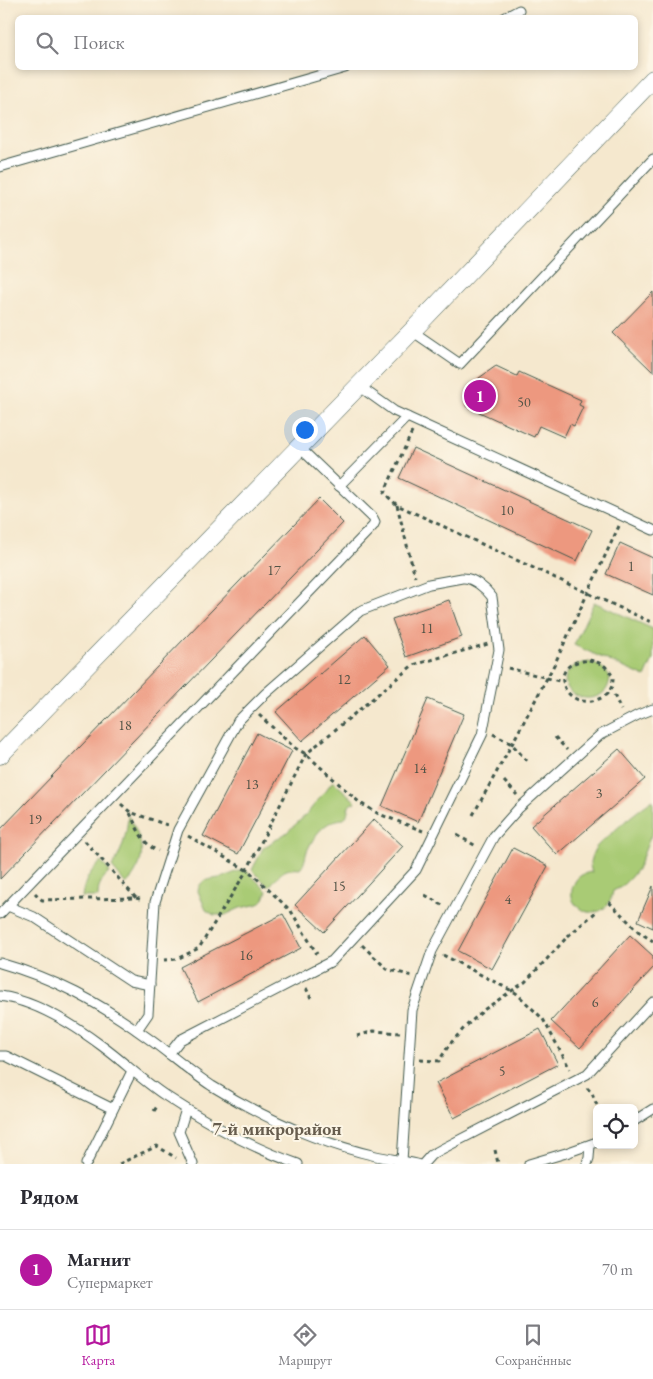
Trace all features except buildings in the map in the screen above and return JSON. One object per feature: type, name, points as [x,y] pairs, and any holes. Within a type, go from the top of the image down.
[{"type":"street","points":[[0,754],[359,386],[653,79]]},
{"type":"lane","points":[[510,15],[519,10]]},
{"type":"lane","points":[[0,167],[338,70]]},
{"type":"lane","points":[[412,331],[460,364],[653,159]]},
{"type":"lane","points":[[359,386],[394,411],[653,530]]},
{"type":"lane","points":[[339,486],[407,417]]},
{"type":"lane","points":[[0,914],[373,526],[375,522],[373,518],[299,447]]},
{"type":"lane","points":[[137,1030],[148,1014],[155,902],[178,830],[238,721],[265,694],[360,611],[429,584],[468,578],[490,594],[494,601],[499,650],[484,729],[416,870],[332,961],[180,1040],[169,1054]]},
{"type":"lane","points":[[402,1161],[412,1010],[432,951],[494,836],[518,808],[600,735],[653,709]]},
{"type":"lane","points":[[8,906],[34,917],[131,981],[150,985]]},
{"type":"lane","points":[[0,963],[62,984],[96,1003],[137,1030],[210,1085],[277,1122],[328,1142],[375,1156],[417,1164]]},
{"type":"lane","points":[[0,996],[38,1008],[67,1023],[103,1046],[164,1096],[216,1126],[278,1157],[298,1164]]},
{"type":"lane","points":[[423,1164],[434,1154],[587,1074],[653,1002]]},
{"type":"lane","points":[[0,1056],[6,1056],[113,1109]]},
{"type":"lane","points":[[86,1164],[132,1071]]},
{"type":"lane","points":[[186,1109],[179,1132],[193,1164]]},
{"type":"lane","points":[[638,1118],[653,1109]]},
{"type":"lane","points":[[529,1164],[593,1144]]},
{"type":"lane","points":[[586,1164],[593,1144]]},
{"type":"path","points":[[417,421],[384,493],[397,504],[653,623]]},
{"type":"path","points":[[397,504],[418,589]]},
{"type":"path","points":[[473,815],[548,678],[624,516]]},
{"type":"path","points":[[162,960],[177,959],[199,948],[248,870],[306,754],[412,665],[488,644]]},
{"type":"path","points":[[589,660],[601,663],[608,668],[613,677],[611,688],[603,698],[591,701],[579,701],[571,696],[564,689],[563,682],[566,670],[576,662],[589,660]]},
{"type":"path","points":[[496,665],[563,682]]},
{"type":"path","points":[[251,708],[360,803],[379,814],[433,835]]},
{"type":"path","points":[[484,729],[512,744],[527,761]]},
{"type":"path","points":[[113,796],[130,812],[143,840],[153,848],[170,856]]},
{"type":"path","points":[[130,812],[165,823],[248,870],[290,911],[324,965]]},
{"type":"path","points":[[77,834],[92,848],[136,898]]},
{"type":"path","points":[[27,886],[42,900],[136,898],[155,902]]},
{"type":"path","points":[[610,902],[639,932],[653,941]]},
{"type":"path","points":[[420,1060],[439,1061],[465,1027],[485,1009],[525,982],[568,936],[596,912]]},
{"type":"path","points":[[354,937],[387,969],[422,979]]},
{"type":"path","points":[[442,954],[516,994],[542,1020],[570,1071],[592,1093],[596,1104]]},
{"type":"path","points":[[357,1036],[374,1031],[411,1034]]},
{"type":"path","points":[[154,1111],[159,1104]]},
{"type":"path","points":[[119,1164],[158,1146],[183,1163]]},
{"type":"path","points":[[495,1150],[498,1163]]},
{"type":"green space","points":[[594,602],[653,629],[653,659],[645,677],[574,645]]},
{"type":"green space","points":[[589,662],[601,667],[610,677],[609,684],[604,692],[595,697],[586,698],[572,693],[565,682],[570,670],[578,664]]},
{"type":"green space","points":[[333,781],[356,802],[350,805],[344,819],[331,822],[321,829],[313,839],[300,869],[285,871],[269,887],[252,870],[263,848],[286,833],[306,815]]},
{"type":"green space","points":[[653,800],[653,830],[638,868],[621,887],[613,891],[609,902],[603,909],[595,912],[579,908],[574,902],[572,894],[574,884],[581,875],[592,872],[590,867],[591,860],[596,847]]},
{"type":"green space","points":[[128,816],[138,836],[141,857],[140,864],[135,873],[126,884],[112,867],[123,843]]},
{"type":"green space","points":[[101,862],[110,872],[101,883],[98,897],[82,897],[88,878]]},
{"type":"green space","points":[[243,870],[248,872],[267,891],[264,899],[259,904],[240,908],[225,915],[214,915],[206,910],[198,891],[201,883]]},
{"type":"place","name":"Магнит","points":[[480,396]]},
{"type":"district","name":"7-й микрорайон","points":[[277,1129]]}]
